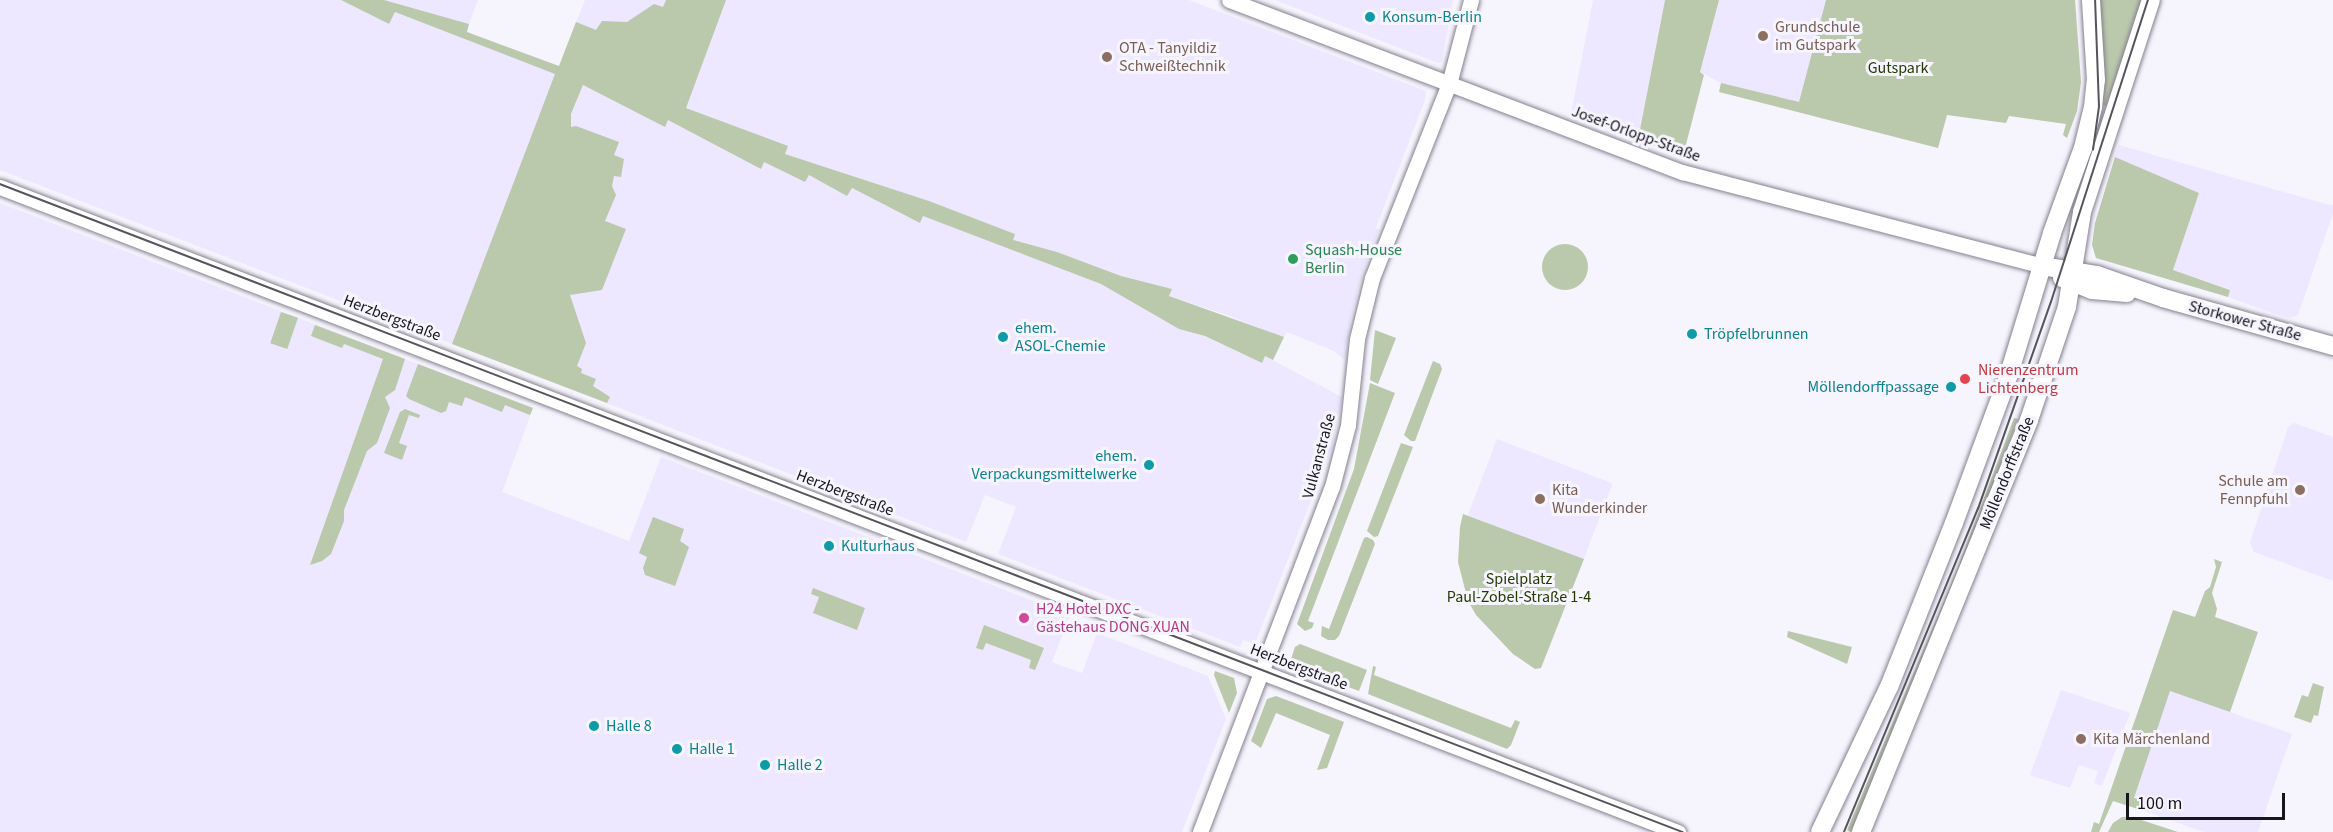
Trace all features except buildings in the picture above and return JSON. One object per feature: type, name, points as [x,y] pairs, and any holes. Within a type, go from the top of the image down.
[{"type":"main road","name":"Möllendorffstraße","points":[[1821,832],[1924,603],[1997,409],[2042,266],[2083,148],[2093,107],[2096,80],[2091,0]]},
{"type":"main road","name":"Möllendorffstraße","points":[[1861,832],[2029,420],[2065,313],[2082,212],[2151,0]]},
{"type":"main road","name":"Storkower Straße","points":[[2042,266],[2071,277],[2104,277],[2158,297],[2333,346]]},
{"type":"street","name":"Josef-Orlopp-Straße","points":[[1229,0],[1682,172],[2042,266]]},
{"type":"street","name":"Vulkanstraße","points":[[1200,832],[1324,510],[1339,464],[1348,425],[1357,339],[1372,278],[1449,84],[1471,0]]},
{"type":"street","name":"Herzbergstraße","points":[[0,187],[1678,832]]},
{"type":"shaded area","points":[[0,0],[341,0],[389,24],[395,12],[556,74],[452,344],[0,170]]},
{"type":"shaded area","points":[[384,0],[478,0],[469,24]]},
{"type":"shaded area","points":[[585,0],[1189,0],[1426,91],[1425,100],[1376,228],[1379,230],[1362,274],[1350,323],[1345,360],[1334,351],[1287,332],[1284,337],[1278,336],[1230,316],[1169,296],[1171,289],[1121,276],[1057,252],[1012,240],[1015,234],[929,201],[785,154],[787,146],[561,61]]},
{"type":"shaded area","points":[[1275,0],[1453,0],[1442,61],[1438,63]]},
{"type":"shaded area","points":[[1593,0],[1665,0],[1638,140],[1571,114]]},
{"type":"shaded area","name":"Grundschule im Gutspark","points":[[1719,0],[1826,0],[1799,103],[1721,83],[1700,72]]},
{"type":"shaded area","points":[[583,85],[665,126],[668,119],[761,168],[764,162],[805,182],[808,175],[851,188],[920,223],[923,216],[1101,284],[1179,329],[1205,336],[1261,363],[1265,356],[1342,397],[1332,447],[1255,644],[1243,640],[1240,647],[998,554],[1016,507],[985,495],[966,542],[477,353]]},
{"type":"shaded area","points":[[2119,145],[2333,206],[2333,213],[2298,315],[2289,318],[2272,313],[2228,297],[2230,289],[2173,270],[2199,193],[2115,157]]},
{"type":"shaded area","points":[[0,203],[533,408],[502,492],[629,541],[661,457],[1070,615],[1052,662],[1082,673],[1097,633],[1208,676],[1226,719],[1182,832],[0,832]]},
{"type":"shaded area","name":"Schule am Fennpfuhl","points":[[2294,423],[2333,437],[2333,581],[2254,552],[2250,543],[2288,427]]},
{"type":"shaded area","name":"Kita Wunderkinder","points":[[1497,439],[1613,483],[1583,560],[1468,516]]},
{"type":"shaded area","name":"Kita Märchenland","points":[[2061,690],[2130,713],[2102,786],[2094,783],[2098,771],[2079,765],[2070,788],[2030,775]]},
{"type":"shaded area","points":[[2170,691],[2292,734],[2258,832],[2204,832],[2141,810],[2143,802],[2133,798]]},
{"type":"green space","points":[[341,0],[384,0],[469,24],[467,32],[559,66],[576,22],[596,30],[602,21],[627,22],[654,4],[663,7],[666,0],[726,0],[686,108],[788,146],[785,154],[929,201],[1015,234],[1013,240],[1057,252],[1121,276],[1172,289],[1169,296],[1284,337],[1273,360],[1265,356],[1262,363],[1205,336],[1179,329],[1101,284],[923,216],[920,223],[852,188],[847,196],[809,175],[805,182],[764,162],[761,169],[668,120],[665,127],[583,85],[571,114],[571,127],[576,126],[619,142],[614,155],[624,159],[621,177],[614,176],[612,186],[616,195],[605,221],[626,229],[602,290],[570,295],[586,343],[577,366],[582,369],[581,373],[596,379],[593,386],[610,397],[607,403],[452,344],[555,74],[395,12],[389,24]]},
{"type":"green space","points":[[1665,0],[1719,0],[1700,72],[1704,75],[1683,156],[1638,140]]},
{"type":"green space","name":"Gutspark","points":[[1826,0],[2075,0],[2081,82],[2077,111],[2067,138],[2063,135],[2066,124],[2009,116],[2006,123],[1947,115],[1938,148],[1719,92],[1721,83],[1799,102]]},
{"type":"green space","points":[[2098,0],[2146,0],[2109,107],[2103,105]]},
{"type":"green space","points":[[2115,157],[2199,193],[2173,270],[2230,290],[2228,297],[2096,258],[2092,245],[2095,223]]},
{"type":"green space","points":[[1565,244],[1581,251],[1588,267],[1581,283],[1565,290],[1549,283],[1542,267],[1549,251]]},
{"type":"green space","points":[[281,312],[298,318],[287,349],[270,343]]},
{"type":"green space","points":[[315,325],[405,359],[395,390],[385,397],[390,408],[377,443],[367,451],[344,510],[344,521],[331,554],[322,561],[310,565],[383,359],[344,344],[342,348],[311,336]]},
{"type":"green space","points":[[1375,330],[1396,338],[1378,384],[1370,380]]},
{"type":"green space","points":[[1433,361],[1440,364],[1442,369],[1415,441],[1411,441],[1404,435]]},
{"type":"green space","points":[[418,364],[533,408],[530,415],[505,405],[502,412],[465,397],[462,406],[449,402],[446,411],[441,413],[406,396]]},
{"type":"green space","points":[[1370,383],[1395,393],[1308,621],[1314,623],[1312,628],[1305,631],[1297,624],[1354,469]]},
{"type":"green space","points":[[405,409],[420,415],[419,418],[409,415],[399,443],[407,446],[402,460],[384,453],[400,412]]},
{"type":"green space","points":[[2014,418],[2018,419],[1978,524],[1851,832],[1847,830],[1955,575]]},
{"type":"green space","points":[[1401,443],[1413,447],[1378,536],[1374,537],[1367,531]]},
{"type":"green space","name":"Spielplatz Paul-Zobel-Straße 1-4","points":[[1463,514],[1584,559],[1541,668],[1535,669],[1513,654],[1476,615],[1468,601],[1458,562]]},
{"type":"green space","points":[[653,517],[684,529],[680,541],[689,547],[675,586],[645,575],[643,568],[647,557],[639,553]]},
{"type":"green space","points":[[1367,537],[1375,544],[1339,636],[1335,640],[1328,640],[1321,636],[1322,626],[1329,629],[1364,538]]},
{"type":"green space","points":[[2214,559],[2222,562],[2212,593],[2217,609],[2215,617],[2258,632],[2230,712],[2170,691],[2134,798],[2143,801],[2141,810],[2113,801],[2099,832],[2091,832],[2094,822],[2099,824],[2173,610],[2195,617],[2205,591],[2210,587],[2216,567]]},
{"type":"green space","points":[[813,588],[865,608],[857,630],[813,613],[819,597],[811,594]]},
{"type":"green space","points":[[984,625],[1044,648],[1035,670],[1029,668],[1031,660],[986,643],[983,650],[976,648]]},
{"type":"green space","points":[[1788,631],[1852,647],[1847,664],[1787,637]]},
{"type":"green space","points":[[1300,644],[1367,670],[1359,691],[1295,667],[1291,659],[1295,647]]},
{"type":"green space","points":[[1373,666],[1376,667],[1374,675],[1511,728],[1515,720],[1520,722],[1511,745],[1507,749],[1368,694]]},
{"type":"green space","points":[[1215,671],[1234,678],[1237,693],[1229,713],[1214,675]]},
{"type":"green space","points":[[2313,683],[2324,687],[2318,716],[2314,715],[2311,723],[2294,717],[2302,695],[2308,697]]},
{"type":"green space","points":[[1276,696],[1344,722],[1327,768],[1317,770],[1330,735],[1276,713],[1261,748],[1251,741],[1267,699]]},
{"type":"green space","points":[[2122,817],[2132,817],[2178,832],[2108,832],[2113,823]]},
{"type":"tram line","points":[[2093,150],[2099,107],[2095,0]]},
{"type":"tram line","points":[[1844,832],[1978,509],[2051,302],[2148,0]]},
{"type":"tram line","points":[[0,184],[1683,832]]},
{"type":"place","name":"Konsum-Berlin","points":[[1370,17]]},
{"type":"place","name":"Grundschule im Gutspark","points":[[1763,36]]},
{"type":"place","name":"OTA - Tanyildiz Schweißtechnik","points":[[1107,57]]},
{"type":"place","name":"Squash-House Berlin","points":[[1293,259]]},
{"type":"place","name":"Tröpfelbrunnen","points":[[1692,334]]},
{"type":"place","name":"ehem. ASOL-Chemie","points":[[1003,337]]},
{"type":"place","name":"Nierenzentrum Lichtenberg","points":[[1965,379]]},
{"type":"place","name":"Möllendorffpassage","points":[[1951,387]]},
{"type":"place","name":"ehem. Verpackungsmittelwerke","points":[[1149,465]]},
{"type":"place","name":"Schule am Fennpfuhl","points":[[2300,490]]},
{"type":"place","name":"Kita Wunderkinder","points":[[1540,499]]},
{"type":"place","name":"Kulturhaus","points":[[829,546]]},
{"type":"place","name":"H24 Hotel DXC - Gästehaus DONG XUAN","points":[[1024,618]]},
{"type":"place","name":"Halle 8","points":[[594,726]]},
{"type":"place","name":"Kita Märchenland","points":[[2081,739]]},
{"type":"place","name":"Halle 1","points":[[677,749]]},
{"type":"place","name":"Halle 2","points":[[765,765]]}]
